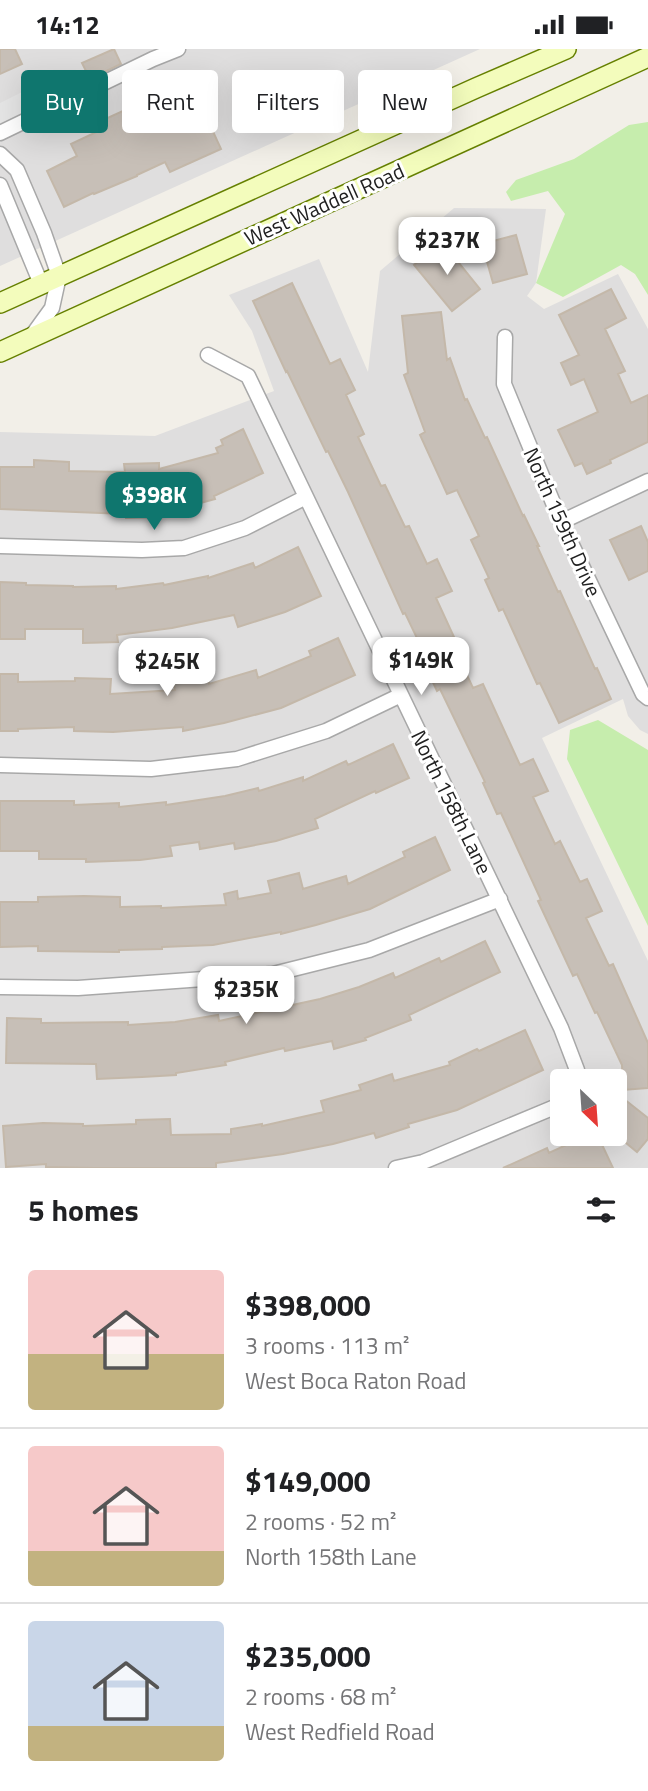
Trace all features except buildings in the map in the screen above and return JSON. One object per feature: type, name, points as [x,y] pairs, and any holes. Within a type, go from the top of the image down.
[{"type":"main road","name":"West Waddell Road","points":[[0,303],[566,49]]},
{"type":"main road","name":"West Waddell Road","points":[[0,352],[648,57]]},
{"type":"street","points":[[0,133],[150,54],[178,49]]},
{"type":"street","points":[[0,158],[17,170],[59,276],[52,308],[31,338]]},
{"type":"street","points":[[0,185],[41,284]]},
{"type":"street","name":"North 159th Drive","points":[[505,337],[504,383],[561,522],[643,694],[648,698]]},
{"type":"street","name":"North 158th Lane","points":[[208,355],[248,376],[500,899],[561,1028],[577,1069]]},
{"type":"street","points":[[561,522],[648,481]]},
{"type":"street","points":[[0,546],[142,550],[184,548],[245,528],[306,498]]},
{"type":"street","points":[[0,765],[151,769],[237,759],[326,731],[401,695]]},
{"type":"street","points":[[0,987],[78,988],[273,974],[369,950],[500,899]]},
{"type":"street","points":[[396,1168],[423,1161],[550,1109]]},
{"type":"shaded area","points":[[0,49],[480,49],[434,70],[358,70],[358,104],[344,110],[344,70],[232,70],[232,133],[294,133],[0,266]]},
{"type":"shaded area","points":[[21,92],[21,117],[0,126],[0,103]]},
{"type":"shaded area","points":[[454,208],[546,209],[536,283],[527,296],[544,309],[618,274],[648,329],[648,734],[640,730],[628,716],[623,699],[542,738],[648,961],[648,1168],[0,1168],[0,432],[155,436],[274,391],[252,331],[229,295],[319,259],[368,372],[380,271]]},
{"type":"green space","points":[[648,122],[648,295],[635,274],[621,265],[563,297],[536,283],[565,214],[548,191],[511,201],[506,192],[516,180],[574,159],[629,125]]},
{"type":"green space","points":[[598,720],[648,750],[648,926],[567,759],[570,730]]}]
